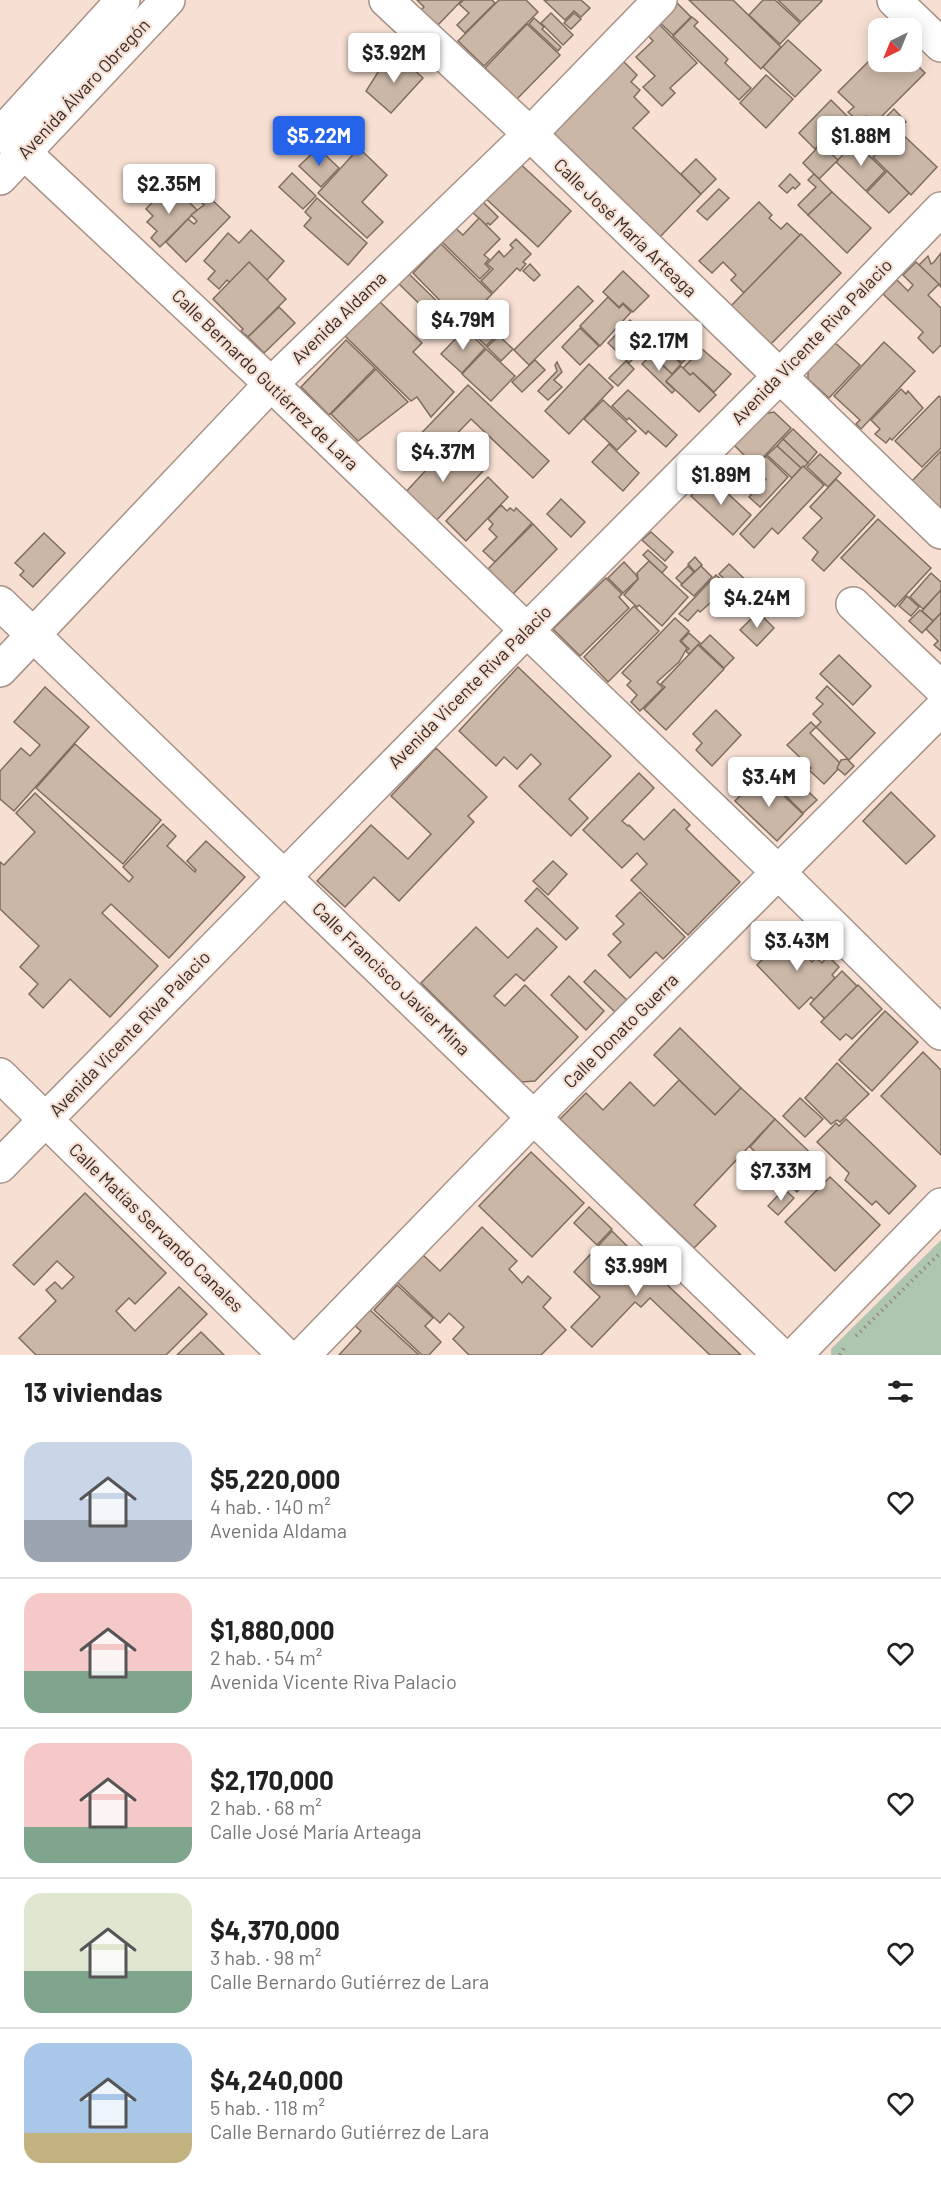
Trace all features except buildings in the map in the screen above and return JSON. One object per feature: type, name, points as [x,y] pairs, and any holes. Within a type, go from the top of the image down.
[{"type":"street","name":"Avenida Álvaro Obregón","points":[[0,178],[7,137],[123,0]]},
{"type":"street","name":"Avenida Álvaro Obregón","points":[[7,137],[168,0]]},
{"type":"street","name":"Calle José María Arteaga","points":[[386,0],[530,134],[941,532]]},
{"type":"street","name":"Avenida Aldama","points":[[0,670],[270,384],[530,134],[660,0]]},
{"type":"street","points":[[894,0],[941,45]]},
{"type":"street","name":"Calle Bernardo Gutiérrez de Lara","points":[[7,137],[270,384],[779,873],[941,1033]]},
{"type":"street","name":"Avenida Vicente Riva Palacio","points":[[0,1166],[779,377],[941,209]]},
{"type":"street","name":"Calle Francisco Javier Mina","points":[[0,603],[780,1355]]},
{"type":"street","points":[[853,604],[941,688]]},
{"type":"street","name":"Calle Donato Guerra","points":[[303,1355],[534,1117],[941,709]]},
{"type":"street","name":"Calle Matías Servando Canales","points":[[0,1075],[285,1355]]},
{"type":"street","points":[[795,1355],[941,1204]]},
{"type":"path","points":[[840,1355],[842,1350],[941,1252]]},
{"type":"green space","points":[[941,1240],[941,1355],[831,1355],[831,1349]]}]
